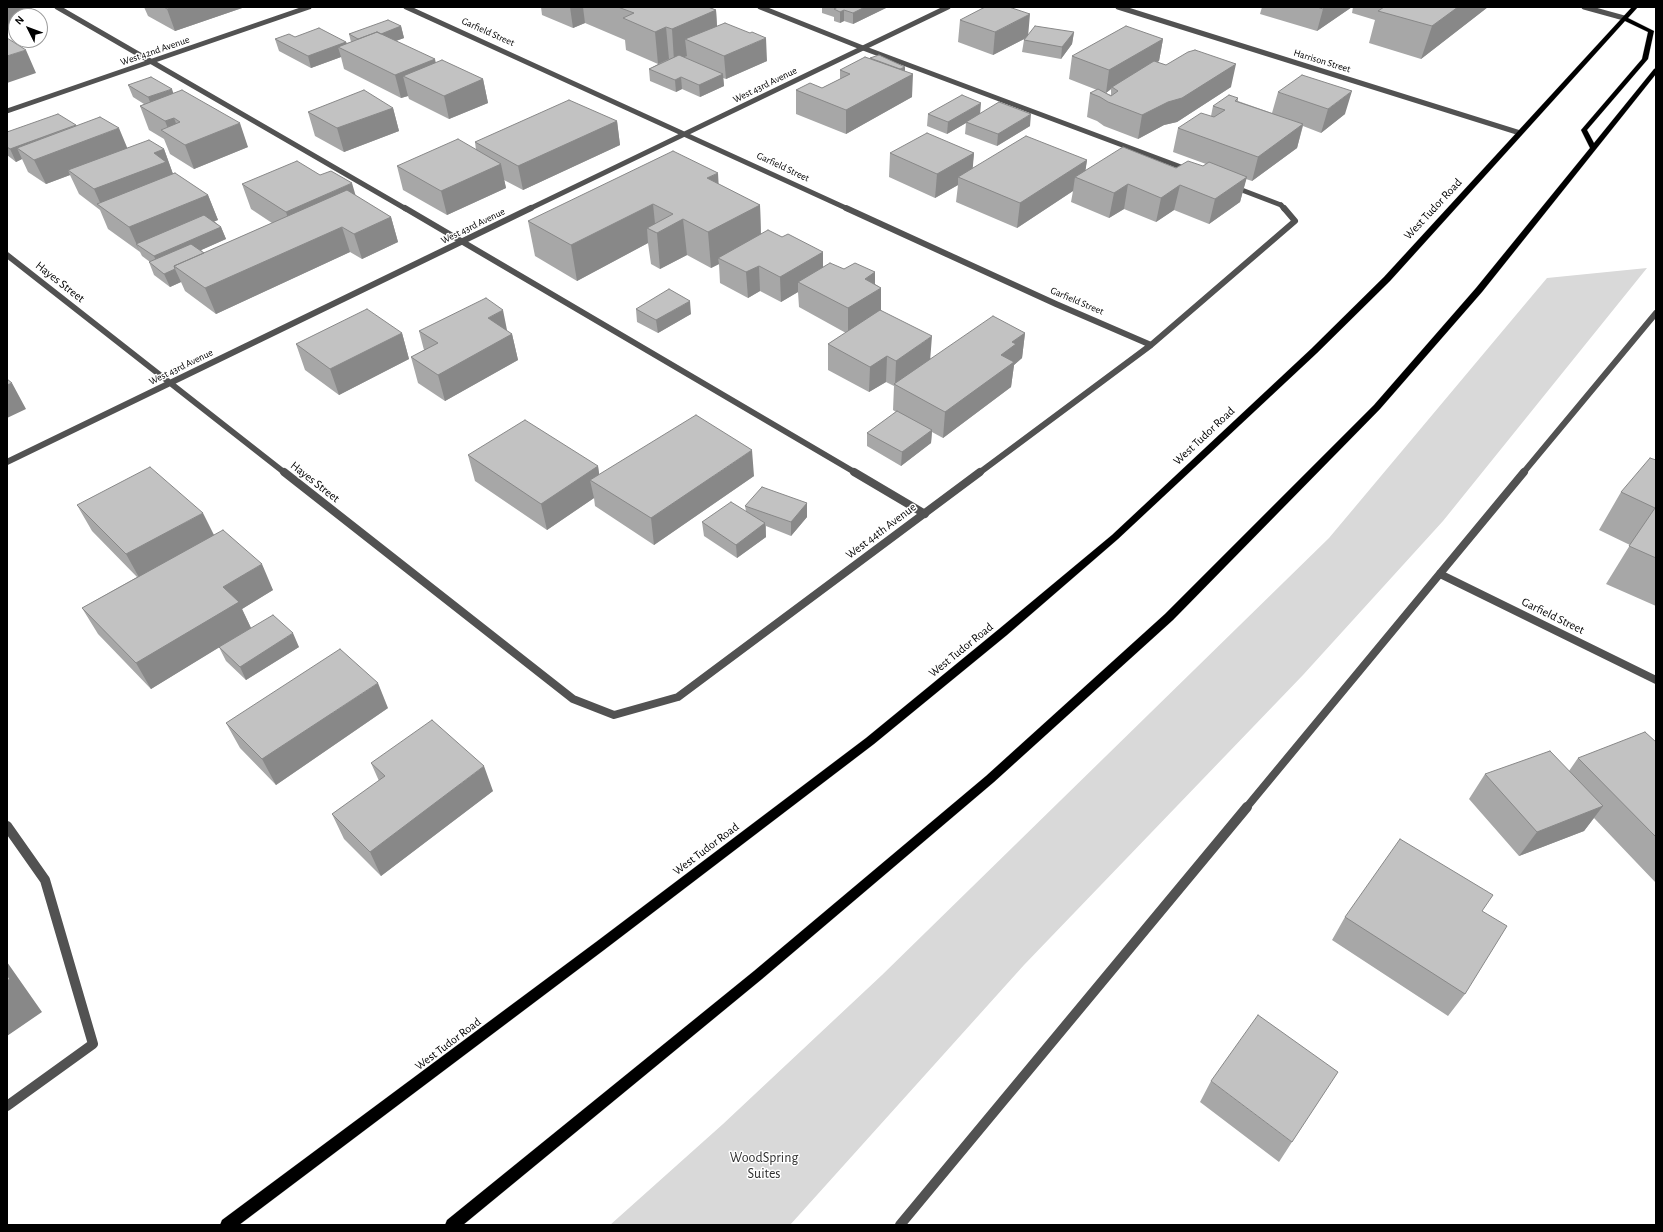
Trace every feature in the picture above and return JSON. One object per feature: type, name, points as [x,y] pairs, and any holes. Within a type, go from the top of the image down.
[{"type":"main road","name":"West Tudor Road","points":[[227,1225],[594,951],[864,746],[1003,632],[1115,537],[1314,351],[1386,279],[1635,7]]},
{"type":"main road","points":[[1593,148],[1584,130],[1645,59],[1651,31],[1624,18]]},
{"type":"main road","points":[[452,1225],[770,965],[990,779],[1169,617],[1301,486],[1376,407],[1479,290],[1656,70]]},
{"type":"street","points":[[58,7],[462,241],[925,514]]},
{"type":"street","name":"West 42nd Avenue","points":[[7,112],[309,7]]},
{"type":"street","name":"Garfield Street","points":[[406,7],[1056,304],[1151,345]]},
{"type":"street","points":[[760,7],[863,48],[1191,171]]},
{"type":"street","name":"West 43rd Avenue","points":[[7,462],[948,7]]},
{"type":"street","name":"Harrison Street","points":[[1118,7],[1520,133]]},
{"type":"street","points":[[1584,7],[1624,18]]},
{"type":"street","name":"West 44th Avenue","points":[[614,715],[678,697],[1151,345],[1295,221],[1281,205],[1228,185]]},
{"type":"street","name":"Hayes Street","points":[[7,255],[573,699],[614,715]]},
{"type":"street","points":[[900,1225],[1656,313]]},
{"type":"street","name":"Garfield Street","points":[[1440,574],[1656,680]]},
{"type":"street","points":[[7,826],[45,880],[93,1044],[7,1106]]},
{"type":"green space","name":"WoodSpring Suites","points":[[1647,268],[1443,521],[1303,675],[1024,965],[790,1225],[610,1225],[723,1124],[882,975],[1329,538],[1547,278]]},
{"type":"building","points":[[618,7],[708,7],[716,10],[672,29],[666,27],[655,32],[623,18],[634,13]]},
{"type":"building","points":[[838,7],[865,7],[853,13],[844,10],[840,12],[834,9]]},
{"type":"building","points":[[985,7],[1009,7],[1030,14],[995,32],[960,20]]},
{"type":"building","points":[[1384,7],[1458,7],[1432,26],[1378,11]]},
{"type":"building","points":[[388,20],[401,26],[381,34],[377,32],[358,39],[349,34]]},
{"type":"building","points":[[725,23],[766,38],[724,56],[685,39]]},
{"type":"building","points":[[1035,26],[1074,32],[1062,47],[1024,40]]},
{"type":"building","points":[[1126,26],[1163,39],[1109,70],[1072,56]]},
{"type":"building","points":[[319,28],[346,42],[308,56],[275,39],[289,34],[295,37]]},
{"type":"building","points":[[377,32],[435,59],[395,75],[338,47]]},
{"type":"building","points":[[7,38],[8,48],[23,48],[26,50],[7,56]]},
{"type":"building","points":[[1195,50],[1236,64],[1182,98],[1168,102],[1142,115],[1108,102],[1090,93],[1098,89],[1111,96],[1118,91],[1112,87],[1154,61],[1166,65],[1188,52]]},
{"type":"building","points":[[679,55],[723,74],[699,85],[681,77],[675,80],[649,69]]},
{"type":"building","points":[[879,55],[905,67],[900,69],[870,58]]},
{"type":"building","points":[[865,57],[913,74],[846,110],[796,90],[810,83],[822,88],[850,74],[840,70]]},
{"type":"building","points":[[442,60],[483,79],[444,96],[403,76]]},
{"type":"building","points":[[1302,75],[1352,91],[1328,109],[1278,92]]},
{"type":"building","points":[[151,77],[172,89],[148,97],[128,85]]},
{"type":"building","points":[[182,90],[240,123],[185,145],[161,130],[180,122],[174,118],[165,121],[140,106]]},
{"type":"building","points":[[364,90],[393,108],[337,128],[308,112]]},
{"type":"building","points":[[962,95],[981,103],[948,122],[928,114]]},
{"type":"building","points":[[1229,95],[1238,98],[1235,101],[1303,124],[1258,157],[1178,128],[1201,113],[1214,117],[1225,110],[1213,106]]},
{"type":"building","points":[[569,100],[617,121],[518,166],[475,142]]},
{"type":"building","points":[[999,102],[1031,114],[998,134],[966,122]]},
{"type":"building","points":[[58,114],[76,125],[10,149],[7,147],[7,132]]},
{"type":"building","points":[[100,117],[119,128],[34,160],[17,148]]},
{"type":"building","points":[[927,133],[974,153],[937,174],[890,153]]},
{"type":"building","points":[[1026,136],[1087,160],[1020,203],[958,177]]},
{"type":"building","points":[[458,139],[501,164],[441,191],[397,166]]},
{"type":"building","points":[[149,140],[164,149],[154,153],[166,162],[94,189],[68,170]]},
{"type":"building","points":[[1123,147],[1176,168],[1188,161],[1203,166],[1209,162],[1247,177],[1215,199],[1180,185],[1161,198],[1128,184],[1114,193],[1075,177]]},
{"type":"building","points":[[673,151],[718,173],[707,178],[760,205],[708,232],[683,219],[657,233],[647,228],[673,214],[653,204],[571,245],[528,221]]},
{"type":"building","points":[[297,161],[320,175],[331,171],[352,183],[286,212],[242,184]]},
{"type":"building","points":[[175,173],[208,195],[129,227],[97,204]]},
{"type":"building","points":[[347,190],[391,217],[354,234],[342,227],[205,288],[174,266]]},
{"type":"building","points":[[204,215],[221,227],[154,256],[136,244]]},
{"type":"building","points":[[768,230],[782,237],[788,234],[823,252],[780,277],[759,266],[746,272],[718,258]]},
{"type":"building","points":[[191,244],[204,253],[174,266],[175,269],[164,274],[149,262]]},
{"type":"building","points":[[830,263],[844,269],[855,263],[875,272],[865,279],[881,288],[848,308],[798,282]]},
{"type":"building","points":[[669,289],[690,301],[656,320],[636,309]]},
{"type":"building","points":[[486,298],[503,310],[488,318],[512,334],[438,375],[411,357],[438,343],[419,331]]},
{"type":"building","points":[[367,309],[402,333],[330,369],[296,344]]},
{"type":"building","points":[[880,310],[932,336],[896,361],[887,356],[870,367],[828,344]]},
{"type":"building","points":[[993,316],[1025,333],[1012,342],[1016,344],[1001,355],[1014,362],[945,412],[894,384]]},
{"type":"building","points":[[7,379],[12,383],[7,385]]},
{"type":"building","points":[[897,411],[932,430],[902,452],[867,433]]},
{"type":"building","points":[[696,415],[752,450],[651,518],[590,480]]},
{"type":"building","points":[[525,420],[598,466],[541,504],[468,455]]},
{"type":"building","points":[[1650,458],[1656,460],[1656,558],[1629,546],[1655,508],[1621,492]]},
{"type":"building","points":[[150,467],[203,513],[126,554],[77,505]]},
{"type":"building","points":[[762,487],[807,503],[791,522],[745,506]]},
{"type":"building","points":[[731,502],[765,523],[736,545],[702,522]]},
{"type":"building","points":[[223,530],[262,564],[223,587],[239,602],[136,663],[82,608]]},
{"type":"building","points":[[273,615],[293,633],[240,667],[219,647]]},
{"type":"building","points":[[340,649],[378,683],[262,759],[226,723]]},
{"type":"building","points":[[432,720],[484,766],[370,852],[332,814],[385,776],[371,763]]},
{"type":"building","points":[[1645,732],[1656,742],[1656,837],[1578,758]]},
{"type":"building","points":[[1550,751],[1603,806],[1537,832],[1485,774]]},
{"type":"building","points":[[1400,839],[1493,895],[1482,911],[1507,926],[1465,994],[1345,917]]},
{"type":"building","points":[[1258,1015],[1338,1072],[1292,1142],[1211,1081]]}]
